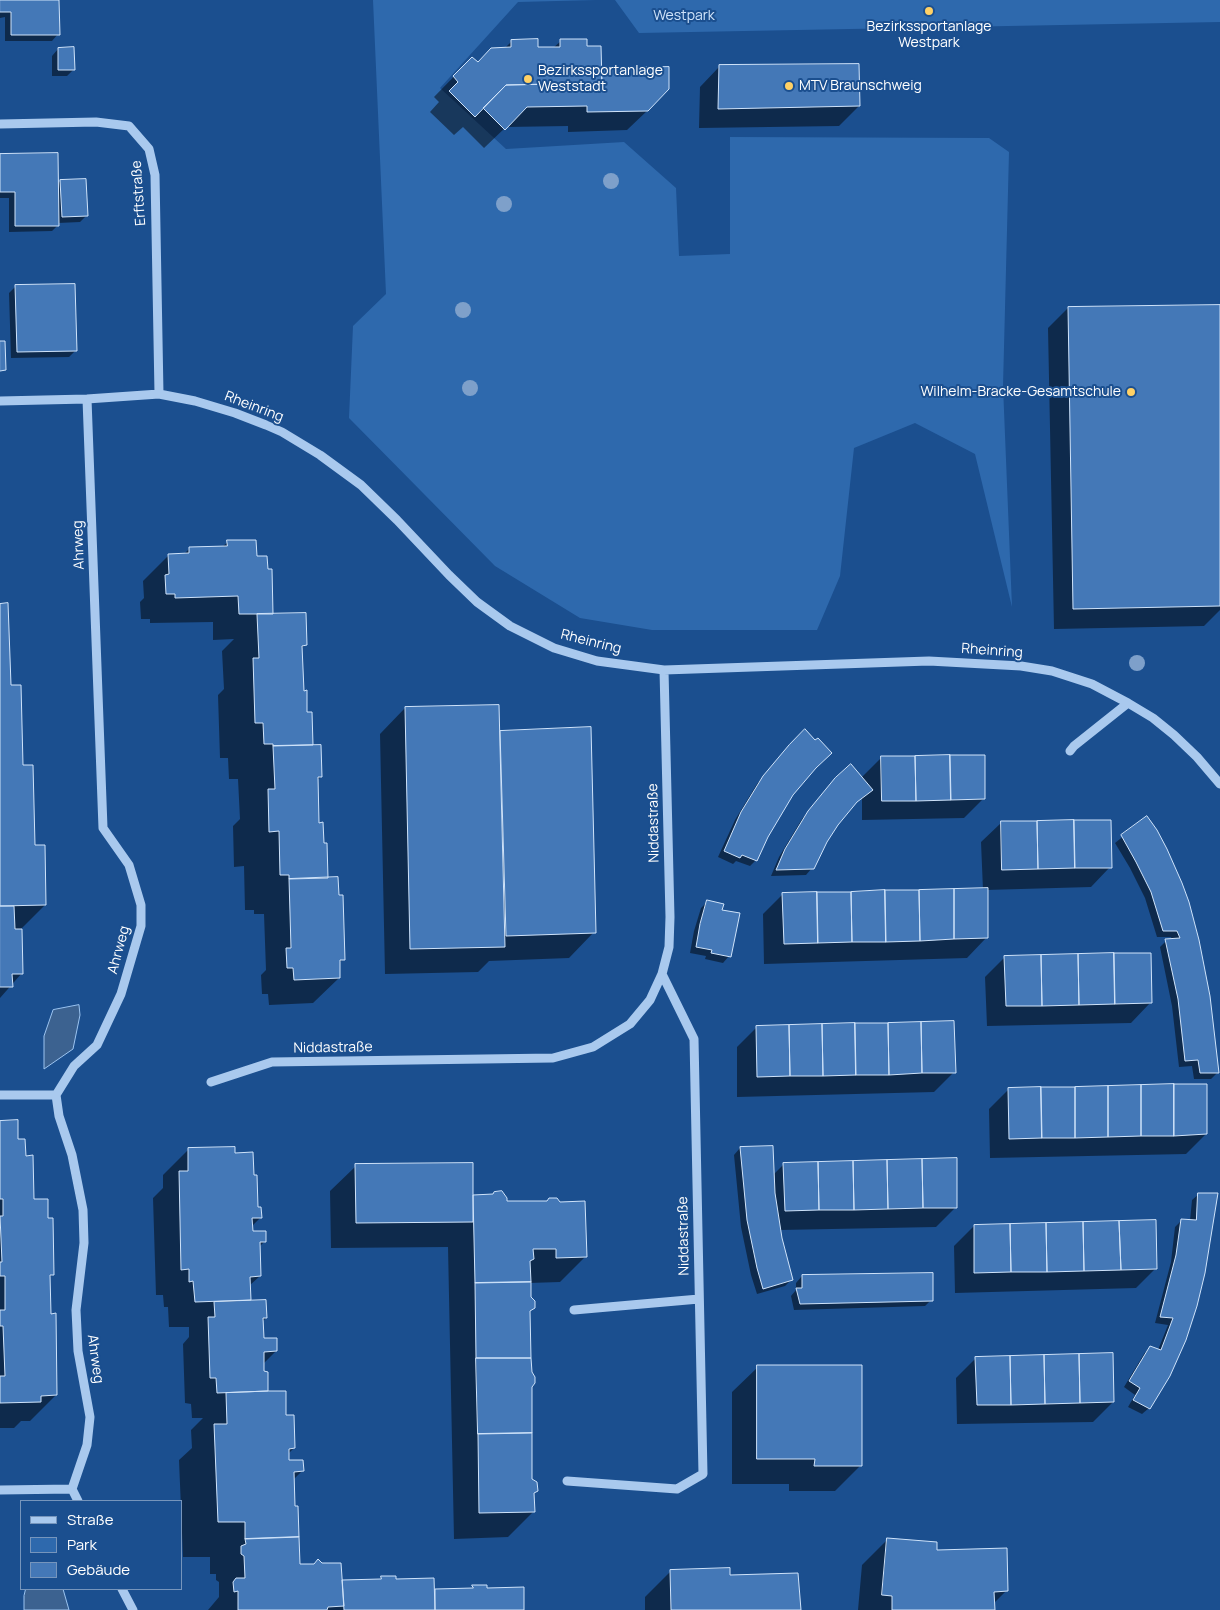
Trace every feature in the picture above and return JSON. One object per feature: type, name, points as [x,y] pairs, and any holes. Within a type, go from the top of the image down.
[{"type":"street","name":"Erftstraße","points":[[0,124],[96,122],[129,126],[149,149],[155,175],[160,394]]},
{"type":"street","name":"Rheinring","points":[[0,401],[87,399],[160,394],[194,401],[235,413],[282,432],[320,455],[361,485],[477,602],[510,626],[554,648],[588,659],[664,670],[928,661],[1021,666],[1052,671],[1092,684],[1153,718],[1197,757],[1220,784]]},
{"type":"street","name":"Ahrweg","points":[[72,1489],[87,1445],[90,1417],[77,1342],[76,1310],[84,1243],[83,1210],[72,1155],[59,1116],[56,1095],[74,1066],[97,1045],[121,994],[141,926],[141,905],[129,865],[103,828],[87,399]]},
{"type":"street","name":"Niddastraße","points":[[211,1082],[272,1062],[552,1058],[593,1047],[630,1024],[650,1000],[662,974],[669,947],[670,917],[664,670]]},
{"type":"street","points":[[1070,751],[1128,703]]},
{"type":"street","name":"Niddastraße","points":[[567,1481],[677,1490],[703,1474],[694,1039],[662,974]]},
{"type":"street","points":[[0,1095],[56,1095]]},
{"type":"street","points":[[574,1310],[698,1299]]},
{"type":"street","points":[[0,1490],[72,1489],[78,1500]]},
{"type":"street","points":[[122,1590],[132,1610]]},
{"type":"green space","points":[[373,0],[596,0],[518,2],[440,88],[506,149],[624,142],[676,188],[679,256],[730,254],[730,137],[989,138],[1009,152],[1003,386],[1012,607],[975,454],[915,423],[854,448],[840,576],[817,630],[652,630],[580,618],[495,566],[349,418],[353,326],[386,294]]},
{"type":"green space","name":"Bezirkssportanlage Westpark","points":[[615,0],[1220,0],[1220,22],[639,33]]},
{"type":"shaded area","points":[[79,1005],[80,1015],[73,1049],[44,1069],[44,1036],[53,1010]]},
{"type":"shaded area","points":[[26,1590],[63,1590],[69,1610],[24,1610]]},
{"type":"building","points":[[0,0],[59,0],[60,35],[11,35],[11,12],[0,12]]},
{"type":"building","name":"Bezirkssportanlage Weststadt","points":[[538,39],[538,47],[560,47],[560,39],[587,39],[587,46],[601,46],[602,83],[506,85],[475,117],[449,91],[458,82],[453,76],[472,57],[478,62],[491,48],[511,47],[511,40]]},
{"type":"building","points":[[74,47],[75,70],[58,70],[58,48]]},
{"type":"building","name":"MTV Braunschweig","points":[[859,64],[860,106],[718,109],[719,65]]},
{"type":"building","points":[[669,67],[669,89],[648,111],[587,112],[587,106],[527,107],[505,130],[483,108],[506,85],[602,83],[601,68]]},
{"type":"building","points":[[58,153],[59,226],[15,226],[15,192],[0,192],[0,154]]},
{"type":"building","points":[[86,179],[88,216],[62,217],[60,180]]},
{"type":"building","points":[[75,284],[77,351],[17,352],[15,285]]},
{"type":"building","points":[[1220,305],[1220,606],[1073,609],[1068,307]]},
{"type":"building","points":[[0,341],[5,341],[6,370],[0,371]]},
{"type":"building","points":[[227,540],[256,540],[257,556],[267,556],[268,569],[272,569],[273,614],[239,614],[238,596],[175,598],[175,594],[166,594],[165,575],[169,574],[168,554],[189,553],[189,547],[227,546]]},
{"type":"building","points":[[8,603],[11,685],[21,685],[23,765],[33,765],[35,845],[45,845],[46,905],[0,906],[0,604]]},
{"type":"building","points":[[306,613],[307,645],[302,646],[304,691],[307,690],[307,712],[312,712],[313,745],[273,746],[273,744],[264,744],[263,723],[255,723],[253,658],[259,658],[257,614]]},
{"type":"building","points":[[499,705],[505,947],[410,949],[405,707]]},
{"type":"building","points":[[591,727],[596,933],[506,936],[500,731]]},
{"type":"building","points":[[805,729],[815,740],[818,738],[832,753],[816,768],[793,795],[768,837],[757,861],[742,855],[740,858],[724,851],[741,812],[763,776]]},
{"type":"building","points":[[321,745],[322,777],[318,777],[319,823],[323,822],[324,843],[327,843],[328,878],[289,879],[289,875],[280,875],[279,831],[269,832],[268,789],[275,789],[273,746]]},
{"type":"building","points":[[950,755],[985,755],[985,799],[951,800]]},
{"type":"building","points":[[950,755],[951,800],[916,801],[915,756]]},
{"type":"building","points":[[881,756],[915,756],[916,801],[882,801]]},
{"type":"building","points":[[851,764],[873,790],[857,802],[838,825],[827,842],[814,869],[776,870],[785,849],[808,811],[835,778]]},
{"type":"building","points":[[1147,816],[1167,849],[1189,902],[1210,996],[1219,1073],[1200,1073],[1198,1060],[1185,1061],[1178,999],[1165,939],[1180,938],[1177,931],[1163,931],[1151,892],[1121,835]]},
{"type":"building","points":[[1074,820],[1111,820],[1112,868],[1075,868]]},
{"type":"building","points":[[1074,820],[1075,868],[1038,869],[1037,821]]},
{"type":"building","points":[[1001,821],[1037,821],[1038,869],[1002,870]]},
{"type":"building","points":[[338,877],[339,895],[343,895],[345,960],[340,960],[340,978],[294,980],[293,968],[287,968],[286,948],[291,948],[289,879]]},
{"type":"building","points":[[988,888],[988,938],[954,939],[954,889]]},
{"type":"building","points":[[954,889],[954,939],[920,941],[919,890]]},
{"type":"building","points":[[885,890],[886,942],[852,942],[851,892]]},
{"type":"building","points":[[885,890],[919,890],[920,941],[886,942]]},
{"type":"building","points":[[817,892],[818,943],[784,944],[782,893]]},
{"type":"building","points":[[817,892],[851,892],[852,942],[818,943]]},
{"type":"building","points":[[707,900],[724,904],[722,910],[740,913],[731,957],[711,953],[712,950],[696,947]]},
{"type":"building","points":[[0,906],[14,906],[15,929],[22,929],[23,974],[12,974],[13,987],[0,987]]},
{"type":"building","points":[[1114,953],[1151,953],[1152,1003],[1115,1004]]},
{"type":"building","points":[[1114,953],[1115,1004],[1079,1005],[1078,954]]},
{"type":"building","points":[[1078,954],[1079,1005],[1042,1006],[1041,955]]},
{"type":"building","points":[[1041,955],[1042,1006],[1006,1006],[1004,956]]},
{"type":"building","points":[[954,1021],[956,1073],[922,1073],[921,1022]]},
{"type":"building","points":[[921,1022],[922,1073],[889,1075],[888,1023]]},
{"type":"building","points":[[855,1023],[856,1075],[823,1076],[822,1024]]},
{"type":"building","points":[[855,1023],[888,1023],[889,1075],[856,1075]]},
{"type":"building","points":[[822,1024],[823,1076],[790,1076],[789,1025]]},
{"type":"building","points":[[789,1025],[790,1076],[757,1077],[756,1026]]},
{"type":"building","points":[[1174,1084],[1207,1084],[1207,1134],[1174,1136]]},
{"type":"building","points":[[1174,1084],[1174,1136],[1141,1136],[1141,1085]]},
{"type":"building","points":[[1141,1085],[1141,1136],[1108,1137],[1108,1086]]},
{"type":"building","points":[[1108,1086],[1108,1137],[1075,1138],[1075,1087]]},
{"type":"building","points":[[1041,1087],[1075,1087],[1075,1138],[1042,1138]]},
{"type":"building","points":[[1041,1087],[1042,1138],[1009,1139],[1008,1088]]},
{"type":"building","points":[[18,1120],[18,1139],[25,1139],[26,1156],[33,1155],[34,1199],[48,1199],[48,1218],[53,1218],[54,1275],[50,1275],[51,1314],[56,1313],[57,1395],[41,1396],[41,1402],[0,1403],[0,1376],[5,1376],[3,1326],[0,1326],[0,1310],[5,1310],[5,1276],[0,1276],[0,1262],[2,1262],[0,1216],[3,1216],[3,1199],[0,1199],[0,1121]]},
{"type":"building","points":[[773,1146],[775,1193],[782,1238],[793,1280],[763,1289],[747,1220],[740,1147]]},
{"type":"building","points":[[235,1147],[235,1153],[253,1152],[254,1175],[257,1175],[258,1207],[261,1207],[262,1218],[252,1218],[253,1231],[266,1231],[266,1242],[260,1242],[261,1276],[250,1277],[251,1300],[195,1302],[193,1281],[189,1282],[189,1269],[181,1270],[179,1171],[188,1171],[188,1148]]},
{"type":"building","points":[[957,1158],[957,1208],[923,1208],[922,1159]]},
{"type":"building","points":[[922,1159],[923,1208],[888,1209],[887,1160]]},
{"type":"building","points":[[887,1160],[888,1209],[854,1210],[853,1161]]},
{"type":"building","points":[[853,1161],[854,1210],[819,1210],[818,1162]]},
{"type":"building","points":[[818,1162],[819,1210],[785,1211],[783,1163]]},
{"type":"building","points":[[473,1163],[473,1222],[356,1223],[355,1164]]},
{"type":"building","points":[[502,1191],[507,1201],[547,1201],[549,1198],[557,1198],[560,1202],[585,1201],[587,1257],[556,1258],[556,1249],[533,1249],[534,1259],[530,1261],[531,1282],[475,1283],[473,1195],[493,1194],[494,1192]]},
{"type":"building","points":[[1198,1193],[1218,1193],[1205,1273],[1186,1340],[1170,1376],[1150,1409],[1133,1400],[1140,1388],[1129,1381],[1150,1346],[1161,1350],[1173,1318],[1160,1317],[1176,1255],[1181,1219],[1196,1220]]},
{"type":"building","points":[[1156,1220],[1157,1269],[1121,1270],[1119,1221]]},
{"type":"building","points":[[1119,1221],[1121,1270],[1084,1271],[1083,1222]]},
{"type":"building","points":[[1083,1222],[1084,1271],[1047,1272],[1046,1223]]},
{"type":"building","points":[[1046,1223],[1047,1272],[1011,1272],[1010,1224]]},
{"type":"building","points":[[1010,1224],[1011,1272],[974,1273],[974,1225]]},
{"type":"building","points":[[933,1273],[933,1301],[800,1304],[796,1288],[802,1288],[802,1275]]},
{"type":"building","points":[[531,1282],[531,1297],[535,1301],[535,1308],[530,1311],[531,1358],[476,1358],[475,1283]]},
{"type":"building","points":[[266,1300],[267,1318],[263,1318],[264,1338],[277,1338],[277,1351],[264,1352],[264,1371],[268,1372],[268,1391],[217,1393],[216,1378],[210,1378],[208,1317],[215,1317],[214,1302]]},
{"type":"building","points":[[1113,1353],[1114,1402],[1080,1403],[1079,1354]]},
{"type":"building","points":[[1079,1354],[1080,1403],[1045,1404],[1044,1355]]},
{"type":"building","points":[[1044,1355],[1045,1404],[1011,1405],[1010,1356]]},
{"type":"building","points":[[1010,1356],[1011,1405],[977,1405],[975,1357]]},
{"type":"building","points":[[476,1358],[531,1358],[532,1372],[535,1377],[535,1383],[532,1387],[532,1433],[478,1434]]},
{"type":"building","points":[[757,1365],[862,1365],[862,1466],[814,1466],[815,1459],[757,1459]]},
{"type":"building","points":[[286,1391],[286,1415],[294,1415],[295,1448],[289,1449],[289,1460],[303,1460],[304,1471],[294,1472],[295,1506],[298,1506],[299,1537],[245,1539],[245,1522],[218,1522],[214,1424],[227,1424],[226,1393]]},
{"type":"building","points":[[532,1433],[532,1479],[537,1482],[538,1491],[534,1493],[535,1512],[479,1513],[478,1434]]},
{"type":"building","points":[[299,1537],[300,1564],[314,1564],[318,1559],[322,1563],[341,1563],[344,1606],[328,1607],[327,1610],[238,1610],[238,1591],[234,1592],[233,1582],[236,1578],[245,1578],[244,1556],[241,1554],[241,1546],[246,1544],[245,1539]]},
{"type":"building","points":[[887,1538],[937,1542],[937,1550],[1007,1548],[1008,1591],[994,1592],[995,1610],[892,1610],[892,1596],[882,1595]]},
{"type":"building","points":[[730,1568],[730,1575],[798,1573],[801,1610],[671,1610],[670,1570]]},
{"type":"building","points":[[381,1576],[396,1576],[396,1579],[434,1578],[435,1610],[344,1610],[342,1580],[381,1579]]},
{"type":"building","points":[[472,1585],[487,1585],[487,1588],[524,1587],[524,1610],[435,1610],[435,1589],[473,1588]]},
{"type":"place","name":"Bezirkssportanlage Westpark","points":[[929,11]]},
{"type":"place","name":"Bezirkssportanlage Weststadt","points":[[528,79]]},
{"type":"place","name":"MTV Braunschweig","points":[[789,86]]},
{"type":"place","name":"Wilhelm-Bracke-Gesamtschule","points":[[1131,392]]},
{"type":"park label","name":"Westpark","points":[[684,16]]}]
